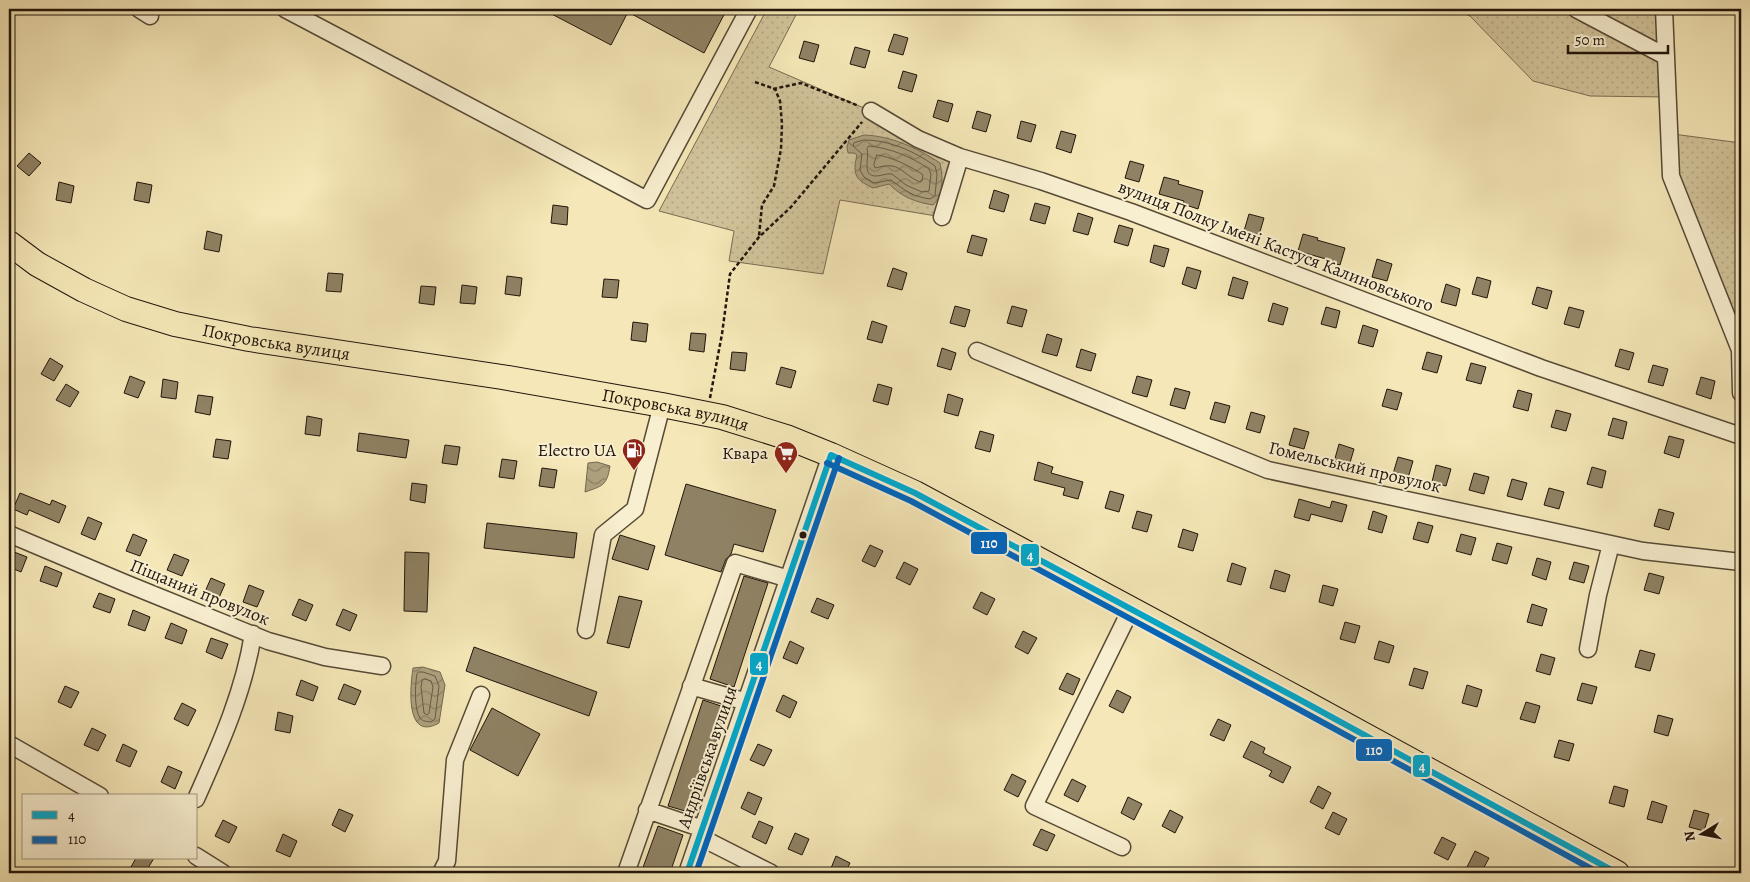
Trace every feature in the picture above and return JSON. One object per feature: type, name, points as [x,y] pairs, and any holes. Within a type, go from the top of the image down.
[{"type":"highway","name":"Покровська вулиця","points":[[9,242],[38,264],[84,290],[126,309],[175,324],[249,339],[502,377],[662,405],[722,417],[789,438],[915,493],[1617,873]]},
{"type":"street","points":[[285,9],[647,200],[749,9]]},
{"type":"street","points":[[1576,9],[1665,56]]},
{"type":"street","points":[[1664,9],[1672,176],[1740,350],[1741,393]]},
{"type":"street","name":"вулиця Полку Імені Кастуся Калиновського","points":[[871,111],[918,139],[960,157],[1041,181],[1130,212],[1541,368],[1741,436]]},
{"type":"street","points":[[942,216],[960,157]]},
{"type":"street","name":"Гомельський провулок","points":[[977,351],[1268,470],[1643,551],[1741,562]]},
{"type":"street","points":[[586,630],[603,535],[635,510],[662,405]]},
{"type":"street","name":"Андріївська вулиця","points":[[687,873],[831,455]]},
{"type":"street","name":"Піщаний провулок","points":[[9,534],[268,641],[325,657],[382,666]]},
{"type":"street","points":[[1588,648],[1610,544]]},
{"type":"street","points":[[626,873],[736,563],[789,579]]},
{"type":"street","points":[[1122,847],[1034,806],[1132,609]]},
{"type":"street","points":[[198,794],[221,743],[241,690],[253,634]]},
{"type":"street","points":[[692,686],[747,702]]},
{"type":"street","points":[[441,873],[447,862],[455,760],[481,695]]},
{"type":"street","points":[[9,744],[96,794]]},
{"type":"street","points":[[648,810],[701,833],[771,873]]},
{"type":"street","points":[[198,857],[223,873]]},
{"type":"path","points":[[707,414],[722,334],[730,274],[758,237],[791,207],[871,111],[801,83],[773,89],[755,82]]},
{"type":"path","points":[[758,237],[762,206],[774,186],[781,150],[782,124],[780,101],[773,89]]},
{"type":"shaded area","points":[[767,9],[799,9],[769,67],[871,111],[960,157],[942,217],[840,200],[823,274],[729,261],[734,231],[659,211]]},
{"type":"shaded area","points":[[1453,9],[1664,9],[1667,97],[1590,96],[1533,81],[1470,16]]},
{"type":"shaded area","points":[[1673,134],[1741,143],[1741,338],[1730,300],[1689,211],[1674,158]]},
{"type":"water","points":[[864,135],[894,140],[922,152],[940,163],[942,186],[937,201],[933,205],[920,202],[909,198],[889,184],[873,188],[859,179],[855,172],[857,155],[848,153],[847,147],[849,140]]},
{"type":"water","points":[[597,462],[610,466],[607,478],[600,486],[585,492],[588,463]]},
{"type":"water","points":[[423,667],[440,672],[445,685],[439,723],[428,727],[420,725],[415,719],[411,699],[413,668]]},
{"type":"building","points":[[542,9],[727,9],[704,53],[628,12],[611,45]]},
{"type":"building","points":[[894,34],[908,38],[903,55],[888,51]]},
{"type":"building","points":[[804,41],[819,45],[814,62],[799,58]]},
{"type":"building","points":[[855,47],[870,51],[865,68],[850,64]]},
{"type":"building","points":[[903,71],[917,75],[912,92],[898,88]]},
{"type":"building","points":[[938,100],[953,104],[948,122],[933,117]]},
{"type":"building","points":[[977,111],[991,115],[986,132],[972,128]]},
{"type":"building","points":[[1021,121],[1036,125],[1031,142],[1017,138]]},
{"type":"building","points":[[1061,131],[1076,135],[1071,153],[1056,148]]},
{"type":"building","points":[[29,153],[41,163],[29,176],[17,166]]},
{"type":"building","points":[[1130,161],[1144,165],[1139,182],[1125,178]]},
{"type":"building","points":[[1164,177],[1179,181],[1178,184],[1203,191],[1198,209],[1183,204],[1184,201],[1159,194]]},
{"type":"building","points":[[59,182],[74,186],[71,203],[56,200]]},
{"type":"building","points":[[137,182],[152,185],[149,203],[134,200]]},
{"type":"building","points":[[994,190],[1009,195],[1004,212],[989,208]]},
{"type":"building","points":[[1035,203],[1050,207],[1045,224],[1030,220]]},
{"type":"building","points":[[553,205],[568,207],[567,225],[551,223]]},
{"type":"building","points":[[1078,213],[1093,218],[1088,235],[1073,231]]},
{"type":"building","points":[[1249,214],[1264,218],[1259,235],[1244,231]]},
{"type":"building","points":[[1119,225],[1133,229],[1128,246],[1114,242]]},
{"type":"building","points":[[207,231],[222,235],[219,252],[204,249]]},
{"type":"building","points":[[1303,234],[1345,248],[1340,265],[1298,251]]},
{"type":"building","points":[[972,235],[987,239],[982,256],[967,252]]},
{"type":"building","points":[[1154,245],[1169,249],[1164,267],[1150,262]]},
{"type":"building","points":[[1377,259],[1392,264],[1387,281],[1372,277]]},
{"type":"building","points":[[1187,267],[1201,271],[1196,289],[1182,284]]},
{"type":"building","points":[[893,268],[907,273],[902,290],[887,286]]},
{"type":"building","points":[[328,273],[343,274],[341,292],[326,291]]},
{"type":"building","points":[[507,276],[522,278],[520,296],[505,294]]},
{"type":"building","points":[[1233,277],[1248,282],[1243,299],[1228,295]]},
{"type":"building","points":[[1477,277],[1491,281],[1487,298],[1472,294]]},
{"type":"building","points":[[604,279],[619,280],[617,298],[602,297]]},
{"type":"building","points":[[1446,284],[1460,289],[1456,306],[1441,302]]},
{"type":"building","points":[[462,285],[477,287],[475,304],[460,303]]},
{"type":"building","points":[[421,286],[436,287],[434,305],[419,303]]},
{"type":"building","points":[[1537,287],[1552,291],[1547,309],[1532,304]]},
{"type":"building","points":[[1273,303],[1288,308],[1283,325],[1268,321]]},
{"type":"building","points":[[955,306],[970,310],[965,327],[950,323]]},
{"type":"building","points":[[1012,306],[1027,310],[1022,327],[1007,323]]},
{"type":"building","points":[[1326,307],[1340,311],[1336,328],[1321,324]]},
{"type":"building","points":[[1569,307],[1584,311],[1579,328],[1564,324]]},
{"type":"building","points":[[872,321],[887,326],[882,343],[867,339]]},
{"type":"building","points":[[633,322],[648,324],[646,342],[631,340]]},
{"type":"building","points":[[1363,325],[1378,330],[1373,347],[1358,343]]},
{"type":"building","points":[[691,333],[706,334],[704,352],[689,350]]},
{"type":"building","points":[[1047,334],[1062,339],[1057,356],[1042,352]]},
{"type":"building","points":[[942,348],[956,353],[951,370],[937,366]]},
{"type":"building","points":[[1081,349],[1096,354],[1091,371],[1076,367]]},
{"type":"building","points":[[1620,349],[1634,353],[1629,370],[1615,366]]},
{"type":"building","points":[[732,352],[747,353],[745,371],[730,369]]},
{"type":"building","points":[[1427,352],[1442,356],[1437,373],[1422,369]]},
{"type":"building","points":[[50,358],[63,366],[54,381],[41,374]]},
{"type":"building","points":[[1471,363],[1486,367],[1481,384],[1466,380]]},
{"type":"building","points":[[1653,365],[1668,369],[1663,386],[1648,382]]},
{"type":"building","points":[[781,367],[796,371],[791,388],[776,384]]},
{"type":"building","points":[[130,376],[145,382],[138,398],[124,393]]},
{"type":"building","points":[[1137,376],[1152,380],[1147,397],[1132,393]]},
{"type":"building","points":[[1701,377],[1715,381],[1711,399],[1696,394]]},
{"type":"building","points":[[163,379],[178,382],[176,399],[161,397]]},
{"type":"building","points":[[66,384],[79,392],[70,407],[56,400]]},
{"type":"building","points":[[878,384],[892,388],[888,405],[873,401]]},
{"type":"building","points":[[1175,388],[1190,392],[1185,409],[1170,405]]},
{"type":"building","points":[[1387,389],[1402,393],[1397,410],[1382,406]]},
{"type":"building","points":[[1518,390],[1532,394],[1528,411],[1513,407]]},
{"type":"building","points":[[948,394],[963,399],[958,416],[944,412]]},
{"type":"building","points":[[198,395],[213,397],[210,415],[195,412]]},
{"type":"building","points":[[1215,402],[1230,406],[1225,423],[1210,419]]},
{"type":"building","points":[[1556,410],[1571,414],[1566,431],[1551,427]]},
{"type":"building","points":[[1251,412],[1265,416],[1260,433],[1246,429]]},
{"type":"building","points":[[307,416],[322,419],[320,436],[305,434]]},
{"type":"building","points":[[1613,418],[1627,422],[1623,439],[1608,435]]},
{"type":"building","points":[[1294,428],[1309,432],[1304,449],[1289,445]]},
{"type":"building","points":[[980,431],[994,435],[990,452],[975,448]]},
{"type":"building","points":[[359,433],[409,440],[406,458],[357,451]]},
{"type":"building","points":[[1669,436],[1684,440],[1679,458],[1664,453]]},
{"type":"building","points":[[216,439],[231,441],[228,459],[213,457]]},
{"type":"building","points":[[1339,444],[1354,449],[1349,466],[1334,462]]},
{"type":"building","points":[[445,445],[460,447],[457,465],[442,463]]},
{"type":"building","points":[[1398,457],[1413,461],[1408,478],[1393,474]]},
{"type":"building","points":[[502,459],[517,461],[514,479],[499,477]]},
{"type":"building","points":[[1038,462],[1053,467],[1051,473],[1083,482],[1078,499],[1063,495],[1065,488],[1034,480]]},
{"type":"building","points":[[1436,465],[1451,469],[1446,486],[1432,482]]},
{"type":"building","points":[[1592,467],[1606,471],[1602,488],[1587,484]]},
{"type":"building","points":[[542,468],[557,470],[554,488],[539,486]]},
{"type":"building","points":[[1474,473],[1489,477],[1484,494],[1469,490]]},
{"type":"building","points":[[1512,479],[1527,483],[1522,500],[1507,496]]},
{"type":"building","points":[[412,483],[427,485],[425,503],[410,500]]},
{"type":"building","points":[[686,484],[776,510],[763,552],[734,544],[721,572],[665,555]]},
{"type":"building","points":[[1549,488],[1564,492],[1559,509],[1544,505]]},
{"type":"building","points":[[1110,491],[1124,495],[1119,512],[1105,508]]},
{"type":"building","points":[[20,493],[50,505],[52,500],[66,506],[59,523],[29,510],[27,515],[13,509]]},
{"type":"building","points":[[1299,499],[1330,508],[1332,501],[1347,505],[1342,522],[1311,514],[1309,521],[1294,517]]},
{"type":"building","points":[[1659,509],[1674,513],[1669,530],[1654,526]]},
{"type":"building","points":[[1137,511],[1152,515],[1147,532],[1132,528]]},
{"type":"building","points":[[1373,511],[1387,516],[1382,533],[1368,529]]},
{"type":"building","points":[[88,517],[102,523],[95,540],[81,534]]},
{"type":"building","points":[[1418,522],[1433,526],[1428,543],[1413,539]]},
{"type":"building","points":[[487,523],[577,533],[574,558],[484,548]]},
{"type":"building","points":[[1183,529],[1198,534],[1193,551],[1178,547]]},
{"type":"building","points":[[133,534],[147,540],[140,556],[126,551]]},
{"type":"building","points":[[1461,534],[1476,538],[1471,555],[1456,551]]},
{"type":"building","points":[[620,535],[655,546],[648,570],[612,559]]},
{"type":"building","points":[[1497,543],[1512,547],[1507,564],[1492,560]]},
{"type":"building","points":[[870,545],[883,551],[875,567],[862,561]]},
{"type":"building","points":[[9,550],[27,557],[21,572],[9,567]]},
{"type":"building","points":[[405,552],[429,553],[427,612],[404,611]]},
{"type":"building","points":[[174,554],[189,560],[182,576],[167,570]]},
{"type":"building","points":[[1537,558],[1551,562],[1546,580],[1532,575]]},
{"type":"building","points":[[904,562],[918,569],[910,585],[896,578]]},
{"type":"building","points":[[1574,562],[1589,566],[1584,583],[1569,579]]},
{"type":"building","points":[[1232,563],[1246,568],[1241,585],[1227,581]]},
{"type":"building","points":[[45,566],[62,573],[57,587],[40,581]]},
{"type":"building","points":[[1275,570],[1290,575],[1285,592],[1270,588]]},
{"type":"building","points":[[1649,573],[1664,577],[1659,594],[1644,590]]},
{"type":"building","points":[[744,576],[768,583],[734,687],[710,679]]},
{"type":"building","points":[[211,578],[225,584],[218,600],[204,594]]},
{"type":"building","points":[[249,585],[264,591],[257,607],[243,602]]},
{"type":"building","points":[[1323,585],[1338,589],[1333,606],[1319,602]]},
{"type":"building","points":[[981,592],[995,599],[987,615],[973,608]]},
{"type":"building","points":[[99,593],[115,599],[110,613],[93,607]]},
{"type":"building","points":[[619,596],[642,601],[629,648],[607,643]]},
{"type":"building","points":[[817,598],[834,605],[828,619],[811,612]]},
{"type":"building","points":[[299,599],[313,605],[306,621],[292,615]]},
{"type":"building","points":[[1532,604],[1547,609],[1542,626],[1527,622]]},
{"type":"building","points":[[343,609],[357,615],[350,631],[336,625]]},
{"type":"building","points":[[133,610],[150,617],[145,631],[128,625]]},
{"type":"building","points":[[1345,622],[1360,626],[1355,643],[1340,639]]},
{"type":"building","points":[[171,623],[187,630],[182,644],[165,638]]},
{"type":"building","points":[[1023,631],[1037,638],[1028,654],[1015,647]]},
{"type":"building","points":[[211,638],[228,644],[222,659],[206,652]]},
{"type":"building","points":[[790,641],[804,648],[797,664],[783,658]]},
{"type":"building","points":[[1379,641],[1394,646],[1389,663],[1374,659]]},
{"type":"building","points":[[474,647],[597,692],[589,716],[466,671]]},
{"type":"building","points":[[1640,650],[1655,654],[1650,671],[1635,667]]},
{"type":"building","points":[[1541,654],[1555,658],[1550,675],[1536,671]]},
{"type":"building","points":[[1414,668],[1428,672],[1423,689],[1409,685]]},
{"type":"building","points":[[1067,673],[1080,679],[1073,695],[1059,689]]},
{"type":"building","points":[[301,680],[318,687],[313,701],[296,695]]},
{"type":"building","points":[[1582,683],[1597,687],[1592,704],[1577,700]]},
{"type":"building","points":[[344,684],[361,691],[355,705],[338,699]]},
{"type":"building","points":[[1467,685],[1482,690],[1477,707],[1462,703]]},
{"type":"building","points":[[65,686],[79,692],[71,708],[58,702]]},
{"type":"building","points":[[1117,690],[1131,697],[1123,713],[1109,706]]},
{"type":"building","points":[[783,695],[797,702],[790,718],[776,711]]},
{"type":"building","points":[[703,700],[727,708],[692,813],[668,806]]},
{"type":"building","points":[[1526,702],[1540,706],[1535,723],[1520,719]]},
{"type":"building","points":[[182,703],[196,710],[188,726],[174,719]]},
{"type":"building","points":[[492,708],[540,734],[518,776],[470,750]]},
{"type":"building","points":[[278,712],[293,716],[290,733],[275,730]]},
{"type":"building","points":[[1658,715],[1673,719],[1668,736],[1654,732]]},
{"type":"building","points":[[1218,719],[1231,725],[1224,741],[1210,735]]},
{"type":"building","points":[[92,728],[106,735],[98,751],[84,745]]},
{"type":"building","points":[[1559,740],[1574,744],[1569,761],[1554,757]]},
{"type":"building","points":[[1251,741],[1265,748],[1263,753],[1291,767],[1283,783],[1269,776],[1272,771],[1243,757]]},
{"type":"building","points":[[123,744],[137,751],[130,767],[116,761]]},
{"type":"building","points":[[758,744],[772,750],[764,766],[750,760]]},
{"type":"building","points":[[168,766],[182,772],[175,789],[161,782]]},
{"type":"building","points":[[1012,774],[1026,781],[1018,797],[1004,790]]},
{"type":"building","points":[[1072,779],[1086,786],[1078,802],[1064,795]]},
{"type":"building","points":[[1318,786],[1331,793],[1323,809],[1310,802]]},
{"type":"building","points":[[1614,786],[1628,790],[1624,807],[1609,803]]},
{"type":"building","points":[[748,792],[762,798],[755,815],[741,808]]},
{"type":"building","points":[[1128,797],[1142,804],[1134,820],[1121,813]]},
{"type":"building","points":[[1652,801],[1667,806],[1662,823],[1647,819]]},
{"type":"building","points":[[339,809],[353,815],[345,832],[332,825]]},
{"type":"building","points":[[1170,810],[1183,817],[1175,833],[1162,826]]},
{"type":"building","points":[[1694,810],[1709,814],[1704,831],[1689,827]]},
{"type":"building","points":[[1333,812],[1347,819],[1339,835],[1325,828]]},
{"type":"building","points":[[223,820],[237,827],[229,843],[215,836]]},
{"type":"building","points":[[759,821],[773,827],[766,844],[752,837]]},
{"type":"building","points":[[658,826],[683,835],[670,873],[641,873]]},
{"type":"building","points":[[1041,829],[1055,835],[1047,851],[1033,845]]},
{"type":"building","points":[[795,833],[809,839],[802,855],[788,849]]},
{"type":"building","points":[[283,834],[297,841],[290,857],[276,851]]},
{"type":"building","points":[[1442,837],[1456,844],[1448,860],[1434,853]]},
{"type":"building","points":[[1475,851],[1489,858],[1481,873],[1467,867]]},
{"type":"building","points":[[836,856],[850,863],[845,873],[829,873]]},
{"type":"building","points":[[135,860],[153,860],[145,873],[140,873],[131,867]]},
{"type":"transit line","name":"4","points":[[831,455],[915,493],[1617,873]]},
{"type":"transit line","name":"4","points":[[687,873],[831,455]]},
{"type":"transit line","name":"110","points":[[696,873],[839,458]]},
{"type":"transit line","name":"110","points":[[827,463],[911,501],[1599,873]]},
{"type":"place","name":"Electro UA","points":[[634,471]]},
{"type":"place","name":"Квара","points":[[786,474]]}]
